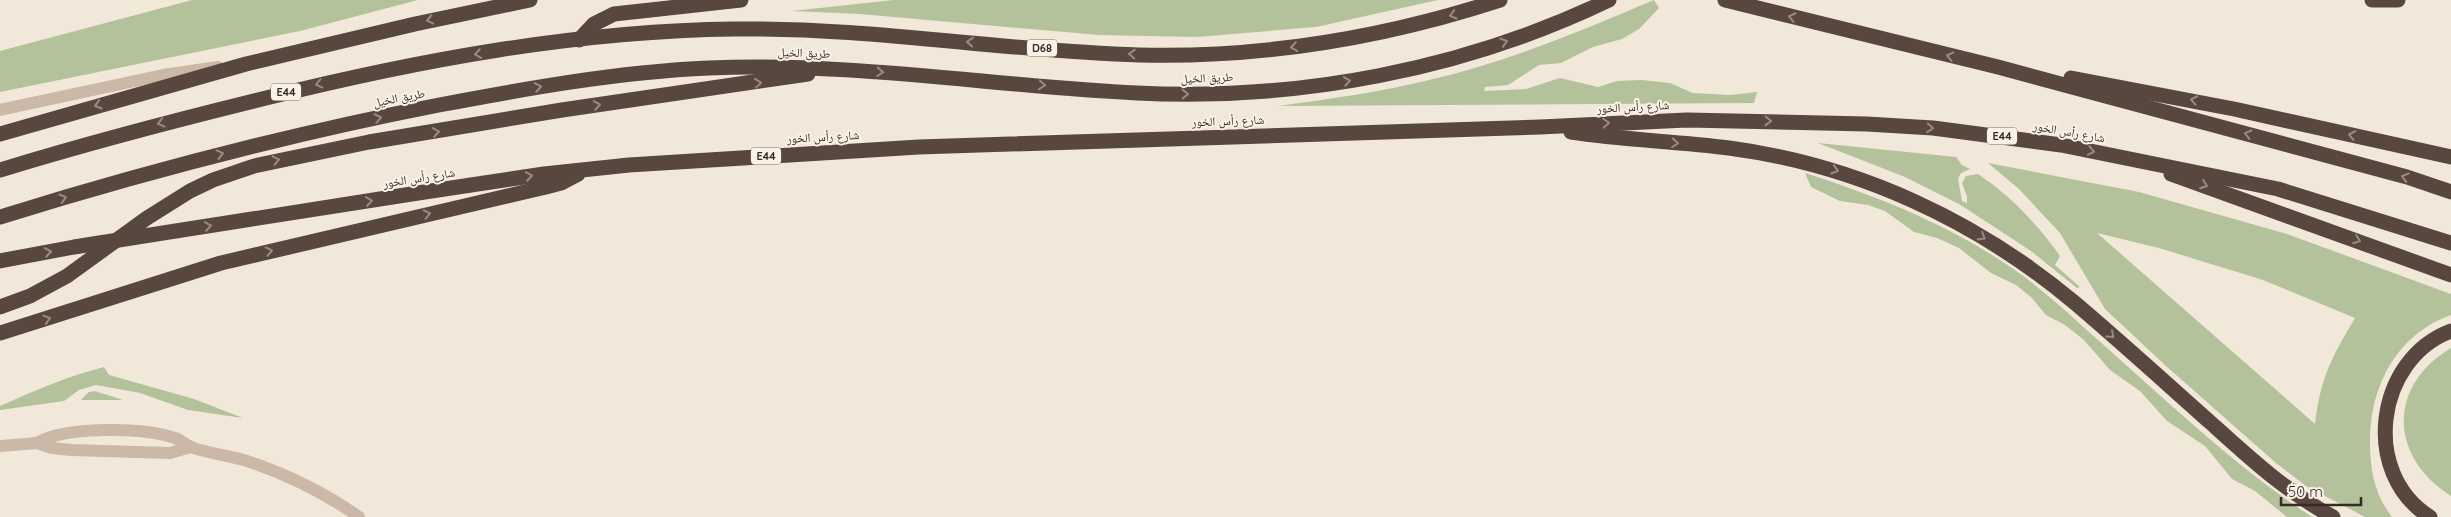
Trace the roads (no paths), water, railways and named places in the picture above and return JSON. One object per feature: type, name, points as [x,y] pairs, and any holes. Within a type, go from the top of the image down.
[{"type":"highway","points":[[0,134],[246,64],[432,20],[530,0]]},
{"type":"highway","points":[[578,40],[594,24],[614,14],[742,0]]},
{"type":"highway","name":"طريق الخيل","points":[[0,170],[172,120],[318,84],[451,58],[578,40],[680,31],[783,29],[885,34],[1099,53],[1215,54],[1283,49],[1378,34],[1425,23],[1500,0]]},
{"type":"highway","name":"طريق الخيل","points":[[0,217],[157,171],[289,138],[406,112],[553,84],[629,74],[708,68],[832,69],[1101,91],[1220,93],[1284,89],[1351,80],[1418,67],[1482,50],[1541,29],[1609,0]]},
{"type":"highway","points":[[1725,0],[1998,67],[2407,177],[2451,192]]},
{"type":"highway","points":[[2372,0],[2398,0]]},
{"type":"highway","points":[[1998,67],[2183,98],[2451,158]]},
{"type":"highway","points":[[0,307],[30,296],[67,276],[166,205],[213,180],[254,166],[369,142],[621,101],[785,79],[832,69]]},
{"type":"highway","name":"شارع رأس الخور","points":[[0,261],[125,239],[586,169],[909,148],[1540,127],[1687,120],[1867,124],[1997,135],[2125,157],[2278,189],[2451,243]]},
{"type":"highway","points":[[1540,127],[1606,137],[1713,146],[1784,157],[1876,184],[1940,213],[2001,248],[2051,283],[2255,464],[2292,492],[2333,517]]},
{"type":"highway","points":[[2125,157],[2451,275]]},
{"type":"highway","points":[[0,333],[212,265],[546,187],[574,177],[586,169]]},
{"type":"highway","points":[[2430,517],[2409,499],[2397,479],[2388,457],[2385,434],[2387,408],[2394,384],[2407,362],[2426,345],[2451,331]]},
{"type":"street","points":[[0,110],[163,75],[246,64]]},
{"type":"street","points":[[37,443],[50,436],[65,432],[133,432],[170,436],[191,447],[242,460],[278,473],[332,500],[359,517]]},
{"type":"street","points":[[133,432],[133,451]]},
{"type":"street","points":[[0,446],[37,443],[66,450],[170,453],[191,447]]}]
